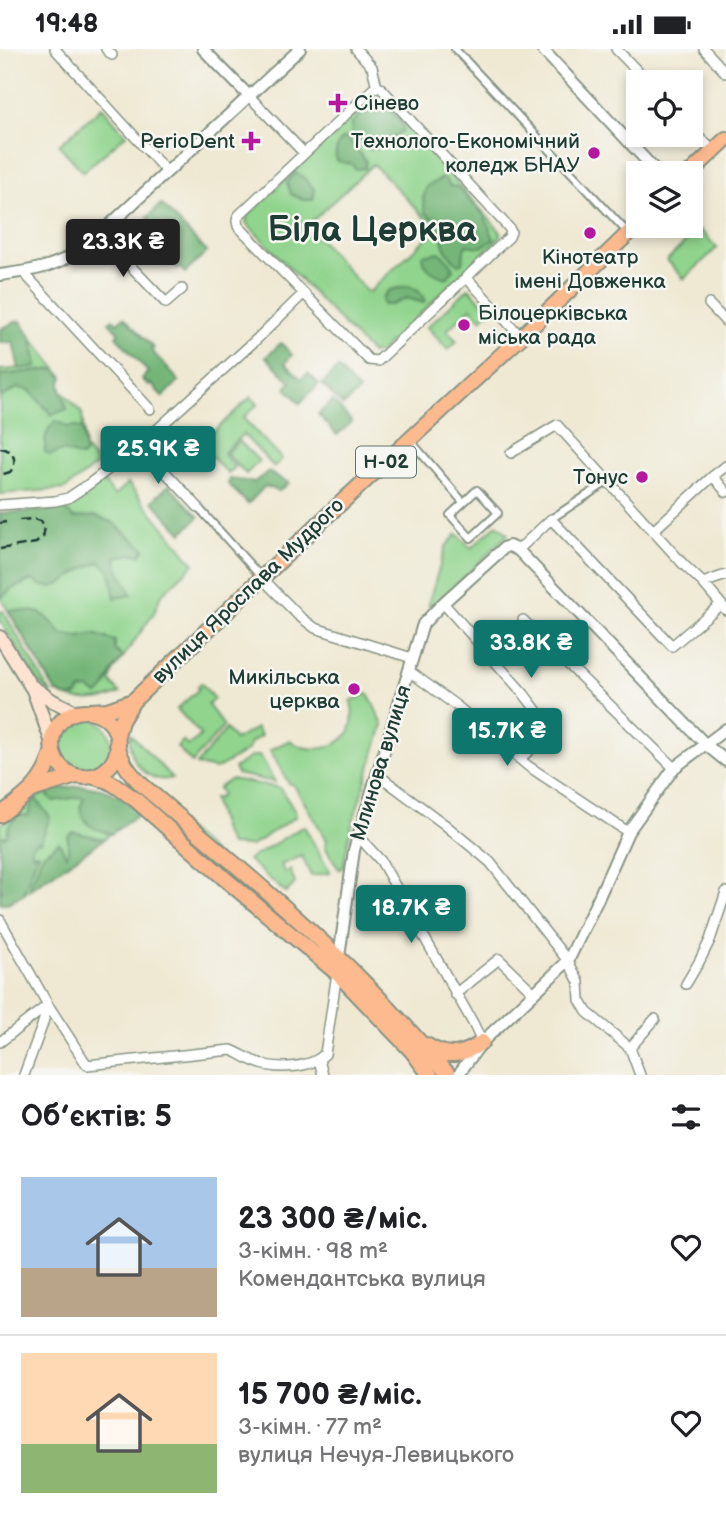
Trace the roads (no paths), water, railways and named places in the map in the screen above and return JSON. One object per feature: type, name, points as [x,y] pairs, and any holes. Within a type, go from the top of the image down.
[{"type":"main road","points":[[703,161],[726,139]]},
{"type":"main road","name":"вулиця Ярослава Мудрого","points":[[117,739],[121,721],[133,701],[626,236]]},
{"type":"main road","points":[[0,637],[30,685],[59,765],[67,772],[106,780],[136,800],[337,973],[412,1051],[430,1075]]},
{"type":"main road","points":[[30,685],[53,701],[83,712]]},
{"type":"main road","name":"вулиця Ярослава Мудрого","points":[[83,712],[107,710],[133,701]]},
{"type":"main road","points":[[0,815],[32,790],[47,768],[58,724],[69,715],[98,713],[110,722],[117,739],[120,758],[127,770],[339,958],[421,1042],[449,1075]]},
{"type":"main road","points":[[32,790],[100,773],[111,764],[117,751],[117,739]]},
{"type":"main road","points":[[421,1042],[443,1053],[455,1054],[465,1053],[482,1042]]},
{"type":"street","points":[[55,49],[167,172]]},
{"type":"street","points":[[0,275],[39,270],[72,257],[100,235],[300,49]]},
{"type":"street","points":[[356,49],[372,67],[377,87]]},
{"type":"street","points":[[455,49],[626,220]]},
{"type":"street","points":[[542,49],[647,161]]},
{"type":"street","points":[[616,49],[636,70]]},
{"type":"street","points":[[704,49],[726,73]]},
{"type":"street","points":[[208,51],[304,153]]},
{"type":"street","points":[[377,87],[381,88],[511,232],[509,237],[373,362],[303,294],[238,226],[237,221],[238,216],[377,87]]},
{"type":"street","points":[[703,141],[713,151]]},
{"type":"street","points":[[100,235],[166,303],[182,289]]},
{"type":"street","points":[[23,272],[150,409]]},
{"type":"street","points":[[466,277],[521,337]]},
{"type":"street","points":[[0,505],[68,498],[140,445],[303,294]]},
{"type":"street","points":[[709,304],[726,322]]},
{"type":"street","points":[[512,453],[557,425],[724,607],[672,646],[551,519]]},
{"type":"street","points":[[140,445],[299,616],[315,628],[412,658]]},
{"type":"street","points":[[415,446],[463,502]]},
{"type":"street","points":[[653,531],[726,466]]},
{"type":"street","points":[[713,476],[726,492]]},
{"type":"street","points":[[607,482],[551,519],[514,548],[705,744],[726,761]]},
{"type":"street","points":[[477,490],[498,513],[471,538],[450,515],[463,502],[477,490]]},
{"type":"street","name":"Млинова вулиця","points":[[319,1061],[325,1054],[354,850],[422,624],[505,547],[514,548]]},
{"type":"street","points":[[703,583],[726,575]]},
{"type":"street","points":[[443,603],[524,694],[548,727],[547,736],[519,759]]},
{"type":"street","points":[[523,620],[674,768]]},
{"type":"street","points":[[408,671],[458,707],[519,759],[628,832]]},
{"type":"street","points":[[458,1075],[482,1042],[568,961],[628,832],[674,768],[726,729]]},
{"type":"street","points":[[377,774],[491,862],[568,961],[579,982],[580,1000],[587,1012],[630,1048],[640,1075]]},
{"type":"street","points":[[358,836],[381,861],[482,1042]]},
{"type":"street","points":[[686,984],[710,940],[726,892]]},
{"type":"street","points":[[0,920],[87,1070],[230,1050],[239,1052],[256,1063],[286,1071],[319,1061],[323,1075]]},
{"type":"street","points":[[455,994],[499,959],[534,993]]},
{"type":"street","points":[[0,1042],[48,1005]]},
{"type":"street","points":[[24,1075],[48,1005]]},
{"type":"street","points":[[630,1048],[655,1019]]},
{"type":"railway","points":[[0,448],[11,453],[14,460],[10,472],[0,475]]},
{"type":"railway","points":[[0,549],[36,543],[43,537],[45,527],[41,521],[19,520]]},
{"type":"railway","points":[[0,523],[6,522]]},
{"type":"place","name":"Сінево","points":[[338,103]]},
{"type":"place","name":"PerioDent","points":[[251,141]]},
{"type":"place","name":"Технолого-Економічний коледж БНАУ","points":[[594,153]]},
{"type":"place","name":"Кінотеатр імені Довженка","points":[[590,233]]},
{"type":"place","name":"Білоцерківська міська рада","points":[[464,325]]},
{"type":"place","name":"Тонус","points":[[642,477]]},
{"type":"place","name":"Микільська церква","points":[[354,689]]},
{"type":"district","name":"Біла Церква","points":[[372,230]]}]
